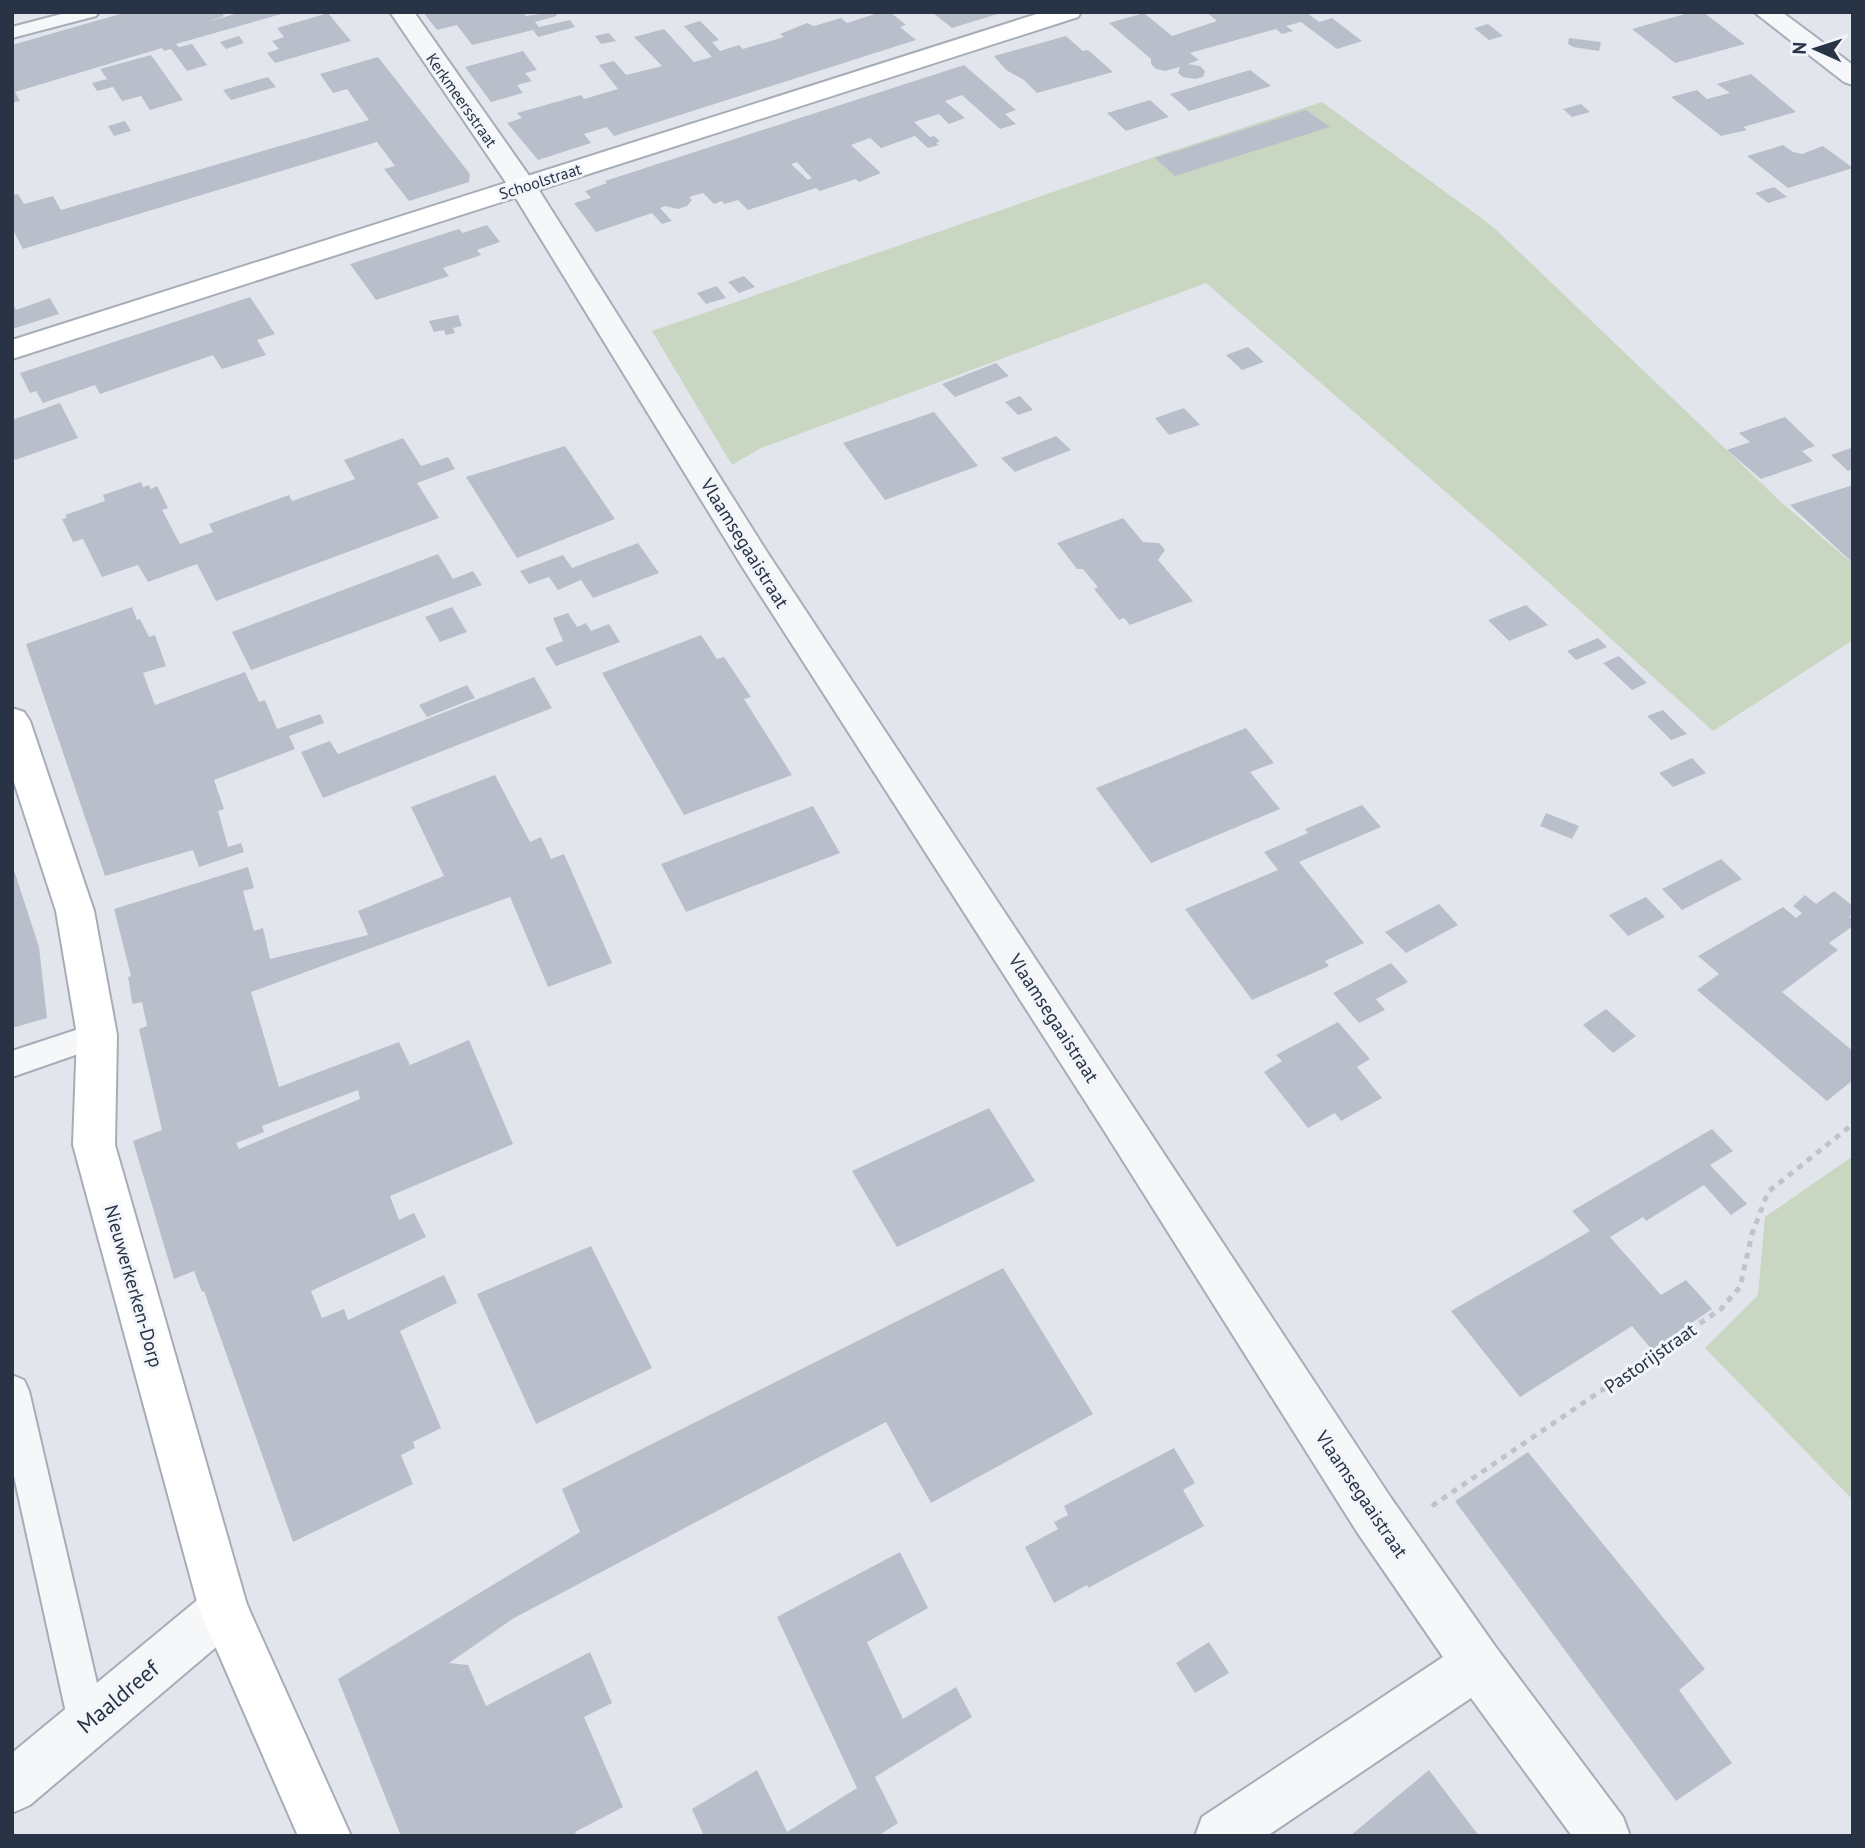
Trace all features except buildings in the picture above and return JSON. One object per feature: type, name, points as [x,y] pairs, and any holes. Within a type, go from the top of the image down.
[{"type":"street","name":"Kerkmeersstraat","points":[[402,12],[523,187]]},
{"type":"street","name":"Schoolstraat","points":[[12,350],[1069,12]]},
{"type":"street","points":[[1766,12],[1853,77]]},
{"type":"street","name":"Vlaamsegaaistraat","points":[[523,187],[755,561],[1118,1116],[1374,1515],[1477,1664],[1604,1836]]},
{"type":"street","name":"Nieuwerkerken-Dorp","points":[[12,721],[75,911],[97,1035],[94,1145],[224,1609],[325,1836]]},
{"type":"street","name":"Maaldreef","points":[[12,1787],[224,1609]]},
{"type":"street","points":[[1221,1836],[1477,1664]]},
{"type":"lane","points":[[12,33],[90,12]]},
{"type":"lane","points":[[12,1064],[97,1035]]},
{"type":"lane","points":[[12,1391],[87,1722]]},
{"type":"path","name":"Pastorijstraat","points":[[1374,1515],[1436,1505],[1721,1309],[1740,1287],[1752,1234],[1768,1192],[1853,1124]]},
{"type":"green space","points":[[1322,102],[1492,226],[1781,502],[1853,564],[1853,640],[1713,731],[1517,554],[1206,283],[761,448],[732,465],[652,331],[1154,157]]},
{"type":"green space","points":[[1853,1156],[1853,1500],[1705,1348],[1758,1295],[1765,1217]]}]
